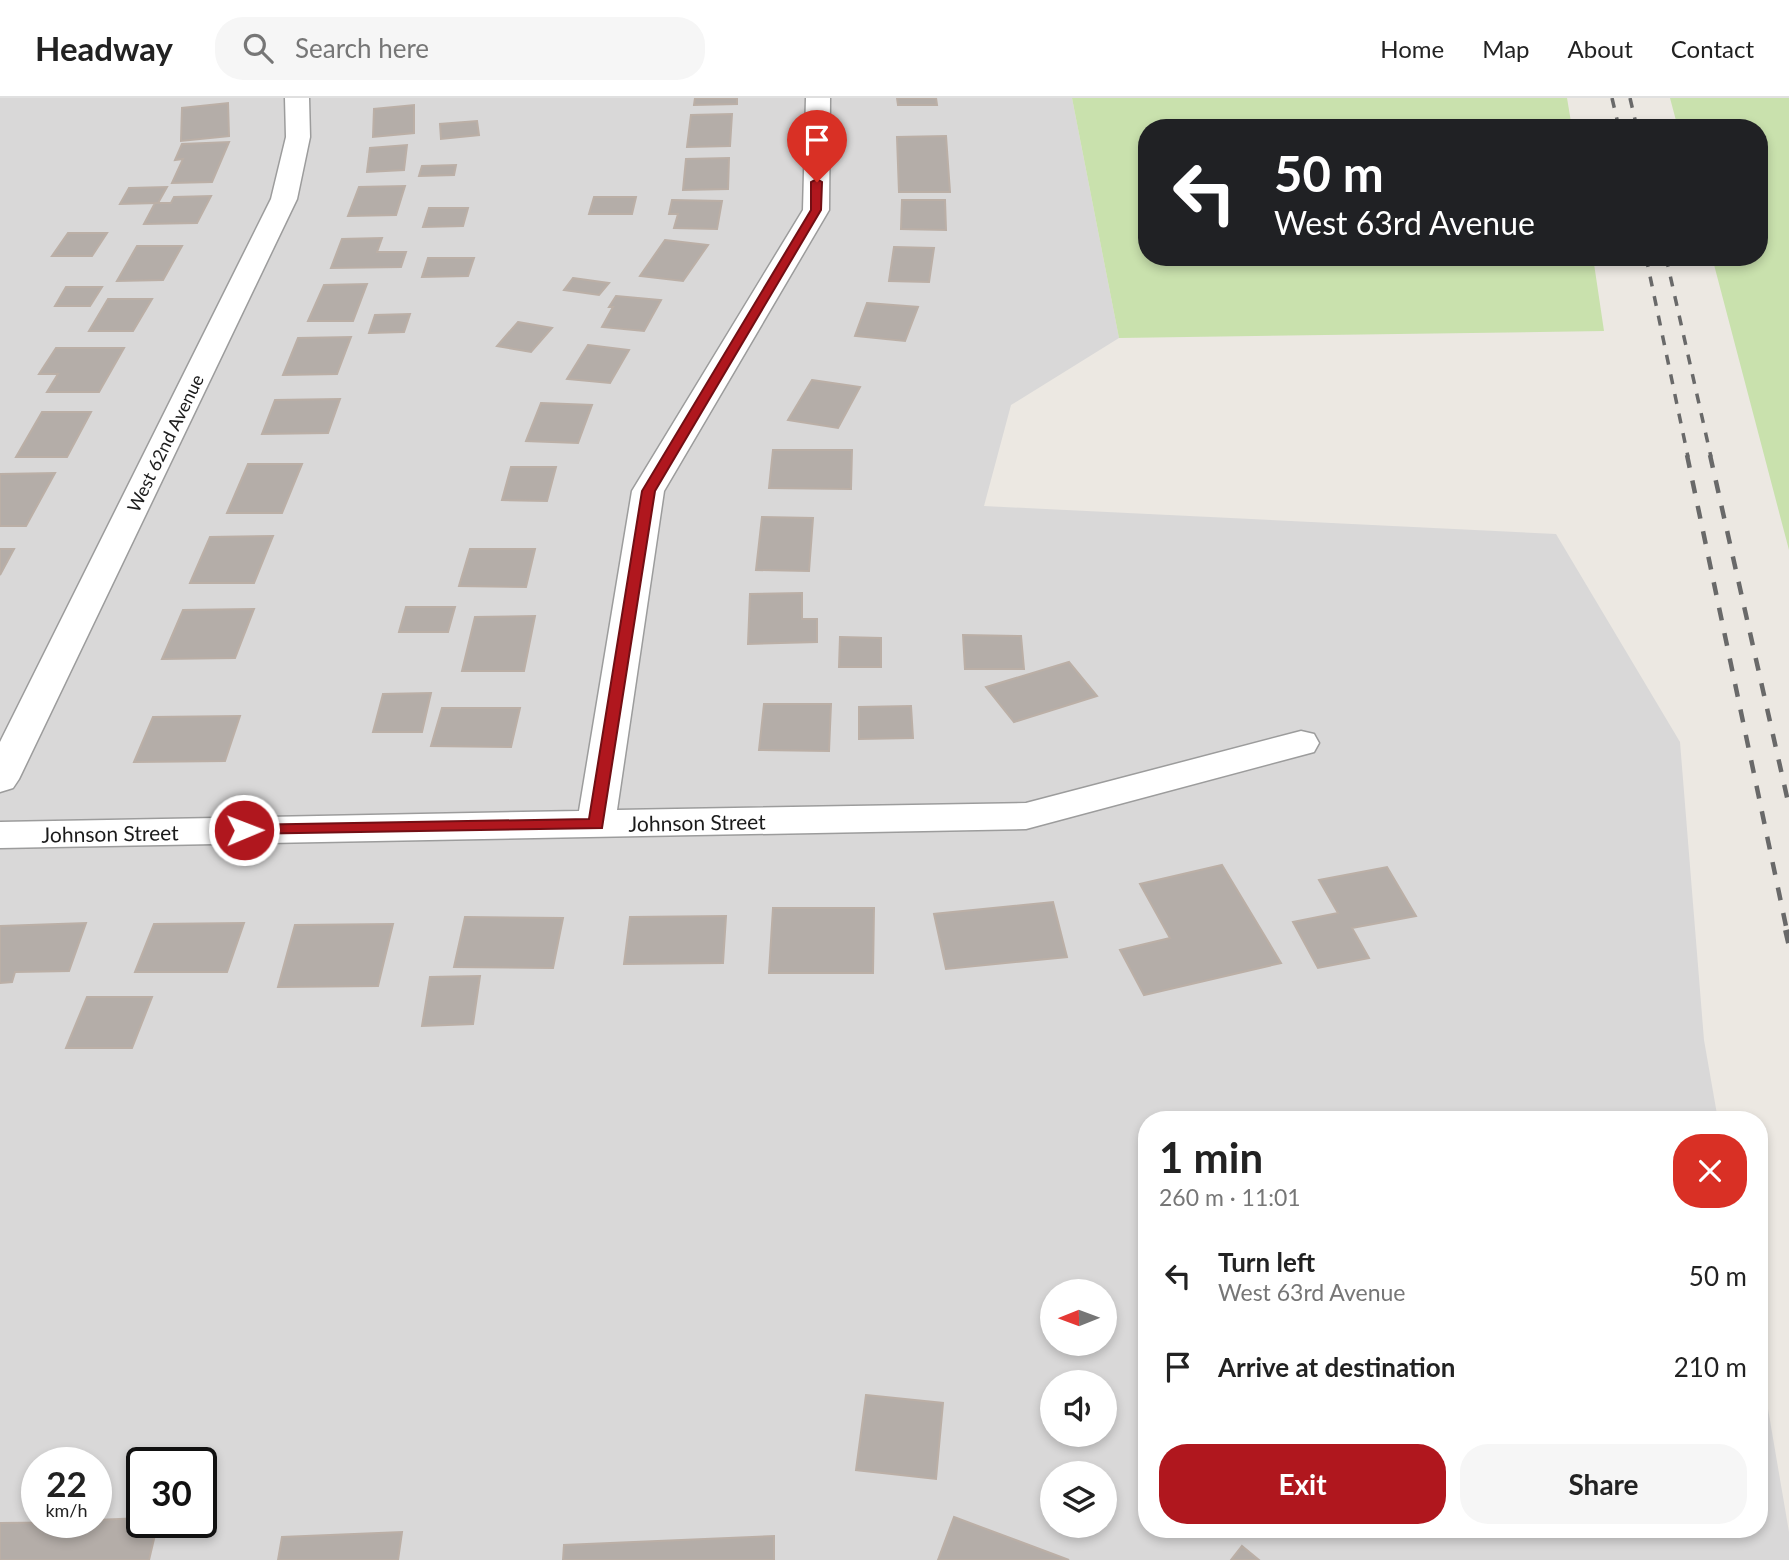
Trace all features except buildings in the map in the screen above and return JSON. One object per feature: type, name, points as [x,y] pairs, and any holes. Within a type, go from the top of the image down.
[{"type":"street","name":"West 62nd Avenue","points":[[0,779],[284,199],[298,137],[297,98]]},
{"type":"street","points":[[596,824],[648,491],[816,210],[818,98]]},
{"type":"street","name":"Johnson Street","points":[[0,835],[1027,816],[1301,743]]},
{"type":"shaded area","points":[[0,98],[1072,98],[1119,338],[1011,405],[984,506],[1556,534],[1680,742],[1704,1040],[1716,1111],[1138,1111],[1138,1538],[1768,1538],[1768,1409],[1789,1532],[1789,1560],[0,1560]]},
{"type":"green space","points":[[1072,98],[1567,98],[1570,119],[1138,119],[1138,266],[1594,266],[1604,331],[1119,338]]},
{"type":"green space","points":[[1670,98],[1789,98],[1789,550],[1714,266],[1768,266],[1768,119],[1676,119]]},
{"type":"railway","points":[[1612,98],[1617,119]]},
{"type":"railway","points":[[1630,98],[1635,119]]},
{"type":"railway","points":[[1648,266],[1688,457]]},
{"type":"railway","points":[[1668,266],[1711,457]]},
{"type":"railway","points":[[1687,455],[1787,931]]},
{"type":"railway","points":[[1710,455],[1789,806]]},
{"type":"railway","points":[[1786,930],[1789,943]]},
{"type":"route","points":[[244,830],[596,824],[648,491],[816,210],[817,182]]}]
